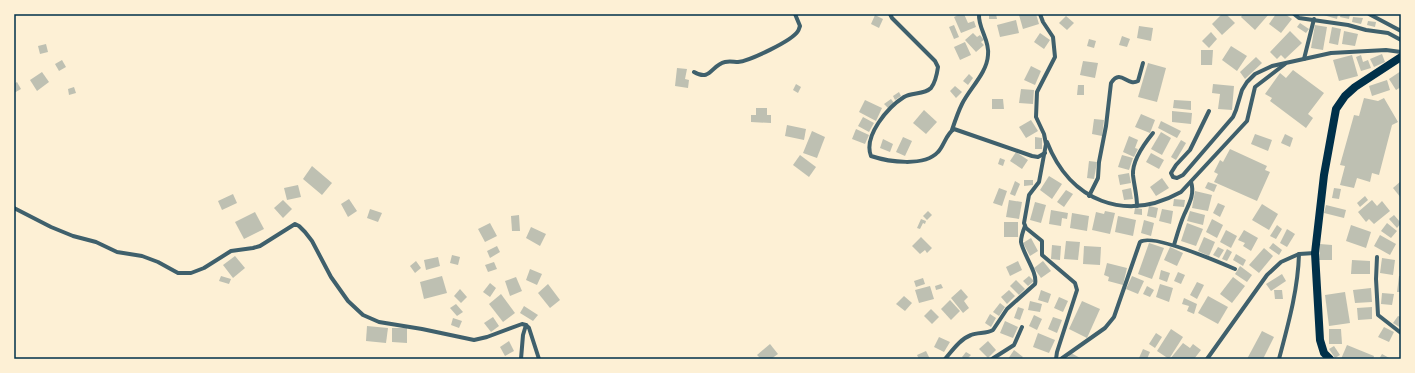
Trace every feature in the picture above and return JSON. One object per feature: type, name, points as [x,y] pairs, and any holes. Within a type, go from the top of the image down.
[{"type":"highway","points":[[1330,359],[1324,353],[1320,340],[1315,253],[1329,138],[1336,108],[1345,96],[1355,87],[1401,57]]},
{"type":"street","points":[[694,72],[703,76],[707,75],[718,65],[725,62],[738,62],[777,47],[798,32],[800,26],[795,14]]},
{"type":"street","points":[[890,14],[892,18],[935,61],[938,67],[932,87],[927,91],[906,96],[896,104],[874,130],[870,139],[869,149],[871,156],[882,160],[897,162],[932,157],[938,152],[952,130],[961,105],[985,66],[988,56],[988,47],[985,35],[980,26],[979,14]]},
{"type":"street","points":[[1040,14],[1043,22],[1053,37],[1056,57],[1037,92],[1036,116],[1053,156],[1070,179],[1089,196],[1108,204],[1130,207],[1149,204],[1170,198],[1181,192],[1247,121],[1255,87],[1287,63]]},
{"type":"street","points":[[1294,14],[1299,18],[1314,19],[1388,33],[1401,40]]},
{"type":"street","points":[[1369,14],[1401,31]]},
{"type":"street","points":[[1304,59],[1314,19]]},
{"type":"street","points":[[1209,111],[1190,150],[1176,164],[1172,177],[1177,178],[1182,175],[1232,117],[1236,110],[1242,90],[1247,82],[1263,69],[1331,53],[1386,50],[1401,52]]},
{"type":"street","points":[[1089,196],[1098,178],[1111,83],[1114,78],[1118,76],[1134,83],[1138,81],[1143,63]]},
{"type":"street","points":[[952,130],[955,129],[1032,156],[1038,157],[1045,153]]},
{"type":"street","points":[[1136,206],[1137,196],[1133,174],[1134,164],[1153,133]]},
{"type":"street","points":[[946,359],[964,339],[970,335],[990,332],[993,330],[1008,309],[1035,284],[1036,278],[1023,251],[1021,235],[1025,226],[1029,195],[1039,182],[1045,153],[1046,139]]},
{"type":"street","points":[[1174,245],[1184,215],[1190,204],[1193,188],[1191,182]]},
{"type":"street","points":[[14,208],[51,227],[73,236],[96,242],[117,252],[148,258],[178,272],[191,273],[204,268],[231,251],[260,246],[295,224],[299,226],[312,241],[331,277],[348,301],[363,316],[379,322],[474,340],[487,337],[522,324],[529,328],[539,359]]},
{"type":"street","points":[[1025,226],[1042,241],[1042,255],[1077,286],[1056,359]]},
{"type":"street","points":[[1061,359],[1105,328],[1114,317],[1140,242],[1143,240],[1149,239],[1174,245],[1235,269]]},
{"type":"street","points":[[1206,359],[1267,275],[1281,262],[1299,254],[1315,253]]},
{"type":"street","points":[[1280,359],[1296,291],[1299,254]]},
{"type":"street","points":[[1377,257],[1376,279],[1378,315],[1401,333]]},
{"type":"street","points":[[521,359],[521,345],[526,325]]},
{"type":"street","points":[[992,359],[1014,345],[1022,327]]},
{"type":"building","points":[[964,14],[968,23],[974,21],[976,27],[961,33],[954,17]]},
{"type":"building","points":[[989,14],[996,14],[997,19],[989,19]]},
{"type":"building","points":[[1036,14],[1039,24],[1023,29],[1019,15]]},
{"type":"building","points":[[1222,14],[1226,14],[1235,23],[1222,35],[1212,24]]},
{"type":"building","points":[[1243,14],[1269,14],[1255,30],[1241,17]]},
{"type":"building","points":[[1276,14],[1285,14],[1292,19],[1281,33],[1269,24]]},
{"type":"building","points":[[1320,14],[1338,14],[1337,19]]},
{"type":"building","points":[[1341,14],[1350,14],[1349,19],[1340,17]]},
{"type":"building","points":[[875,15],[883,19],[879,28],[871,24]]},
{"type":"building","points":[[1066,16],[1074,23],[1067,30],[1059,23]]},
{"type":"building","points":[[1353,17],[1363,18],[1361,24],[1352,22]]},
{"type":"building","points":[[1016,20],[1019,33],[1000,37],[997,25]]},
{"type":"building","points":[[1368,21],[1376,22],[1375,27],[1367,25]]},
{"type":"building","points":[[1300,23],[1309,29],[1306,33],[1297,27]]},
{"type":"building","points":[[954,25],[959,37],[954,39],[949,27]]},
{"type":"building","points":[[1315,25],[1327,27],[1323,50],[1311,48]]},
{"type":"building","points":[[1139,26],[1153,28],[1151,41],[1137,38]]},
{"type":"building","points":[[1332,27],[1341,29],[1338,45],[1329,43]]},
{"type":"building","points":[[1290,31],[1302,43],[1285,59],[1281,55],[1277,59],[1270,52]]},
{"type":"building","points":[[1344,31],[1358,34],[1355,46],[1342,44]]},
{"type":"building","points":[[1211,32],[1217,39],[1209,48],[1202,41]]},
{"type":"building","points":[[973,33],[977,37],[980,35],[984,40],[981,42],[984,45],[976,52],[965,40]]},
{"type":"building","points":[[1040,33],[1050,40],[1044,49],[1034,42]]},
{"type":"building","points":[[1122,36],[1130,39],[1127,47],[1119,45]]},
{"type":"building","points":[[1089,39],[1096,41],[1094,48],[1087,46]]},
{"type":"building","points":[[965,42],[971,55],[960,60],[954,47]]},
{"type":"building","points":[[46,44],[48,52],[40,54],[38,46]]},
{"type":"building","points":[[1231,46],[1247,56],[1237,71],[1222,60]]},
{"type":"building","points":[[1201,50],[1213,50],[1212,65],[1201,65]]},
{"type":"building","points":[[1382,54],[1385,62],[1374,67],[1370,59]]},
{"type":"building","points":[[1352,55],[1358,76],[1339,81],[1333,60]]},
{"type":"building","points":[[1361,55],[1363,62],[1368,60],[1371,68],[1361,71],[1356,57]]},
{"type":"building","points":[[1256,57],[1262,63],[1245,79],[1240,72]]},
{"type":"building","points":[[62,60],[66,67],[59,71],[55,64]]},
{"type":"building","points":[[1083,61],[1098,63],[1095,78],[1080,75]]},
{"type":"building","points":[[1148,63],[1166,68],[1157,102],[1138,97]]},
{"type":"building","points":[[1031,66],[1041,71],[1035,85],[1024,80]]},
{"type":"building","points":[[677,68],[687,69],[685,79],[689,80],[688,88],[675,86]]},
{"type":"building","points":[[1293,70],[1324,93],[1308,114],[1313,118],[1306,128],[1270,101],[1272,98],[1265,94],[1280,73],[1286,78]]},
{"type":"building","points":[[1401,71],[1401,87],[1396,90],[1389,79]]},
{"type":"building","points":[[42,72],[49,82],[37,91],[30,80]]},
{"type":"building","points":[[969,74],[973,78],[968,85],[963,81]]},
{"type":"building","points":[[1387,80],[1390,90],[1372,96],[1369,86]]},
{"type":"building","points":[[17,82],[21,89],[14,93],[14,84]]},
{"type":"building","points":[[796,84],[801,87],[798,93],[793,90]]},
{"type":"building","points":[[1213,84],[1234,86],[1232,110],[1218,109],[1220,94],[1212,93]]},
{"type":"building","points":[[1078,85],[1084,85],[1084,95],[1077,95]]},
{"type":"building","points":[[955,86],[962,92],[956,98],[950,91]]},
{"type":"building","points":[[74,87],[76,93],[69,95],[68,89]]},
{"type":"building","points":[[1021,89],[1034,90],[1033,104],[1019,103]]},
{"type":"building","points":[[899,92],[901,96],[895,100],[893,96]]},
{"type":"building","points":[[1364,98],[1378,101],[1384,98],[1398,122],[1392,125],[1379,175],[1372,173],[1370,182],[1357,178],[1354,188],[1340,185],[1345,166],[1340,165],[1354,115],[1359,116]]},
{"type":"building","points":[[891,99],[894,103],[888,108],[884,104]]},
{"type":"building","points":[[992,99],[1003,99],[1004,109],[992,109]]},
{"type":"building","points":[[865,100],[882,108],[876,121],[859,112]]},
{"type":"building","points":[[1174,100],[1191,101],[1191,110],[1173,108]]},
{"type":"building","points":[[756,108],[767,108],[767,115],[771,115],[771,123],[751,122],[751,115],[756,115]]},
{"type":"building","points":[[924,110],[937,122],[926,134],[913,123]]},
{"type":"building","points":[[1172,111],[1192,113],[1191,124],[1172,122]]},
{"type":"building","points":[[1141,114],[1155,120],[1150,133],[1135,127]]},
{"type":"building","points":[[863,117],[874,123],[869,132],[858,126]]},
{"type":"building","points":[[1094,119],[1104,120],[1102,136],[1092,134]]},
{"type":"building","points":[[1031,120],[1038,131],[1026,138],[1019,127]]},
{"type":"building","points":[[1161,121],[1181,131],[1177,138],[1158,128]]},
{"type":"building","points":[[787,125],[806,129],[804,140],[785,136]]},
{"type":"building","points":[[856,129],[869,135],[865,144],[852,139]]},
{"type":"building","points":[[812,131],[825,137],[817,158],[803,153]]},
{"type":"building","points":[[1161,132],[1171,138],[1162,155],[1151,149]]},
{"type":"building","points":[[1255,134],[1272,140],[1268,151],[1251,144]]},
{"type":"building","points":[[1285,134],[1293,138],[1290,147],[1281,143]]},
{"type":"building","points":[[1129,136],[1138,140],[1135,148],[1138,149],[1134,157],[1123,152]]},
{"type":"building","points":[[903,137],[912,141],[905,156],[896,152]]},
{"type":"building","points":[[1035,137],[1042,138],[1042,149],[1035,149]]},
{"type":"building","points":[[883,139],[893,144],[890,152],[880,148]]},
{"type":"building","points":[[1181,140],[1186,143],[1176,160],[1171,157]]},
{"type":"building","points":[[1230,149],[1267,166],[1265,170],[1270,172],[1257,201],[1214,182],[1218,174],[1214,172],[1220,160],[1223,162]]},
{"type":"building","points":[[1016,152],[1028,160],[1022,169],[1010,161]]},
{"type":"building","points":[[1151,153],[1164,160],[1159,169],[1146,162]]},
{"type":"building","points":[[800,155],[816,167],[809,177],[793,165]]},
{"type":"building","points":[[1122,155],[1133,158],[1129,170],[1118,167]]},
{"type":"building","points":[[1000,158],[1005,160],[1003,166],[998,164]]},
{"type":"building","points":[[1089,161],[1097,162],[1094,179],[1087,178]]},
{"type":"building","points":[[312,166],[332,183],[322,195],[303,179]]},
{"type":"building","points":[[1129,173],[1131,183],[1120,185],[1118,175]]},
{"type":"building","points":[[1049,176],[1062,184],[1052,199],[1040,190]]},
{"type":"building","points":[[1162,178],[1169,188],[1156,196],[1150,187]]},
{"type":"building","points":[[1024,180],[1033,180],[1033,185],[1024,186]]},
{"type":"building","points":[[1015,181],[1020,184],[1015,196],[1010,194]]},
{"type":"building","points":[[1401,181],[1401,198],[1393,188]]},
{"type":"building","points":[[1208,182],[1217,185],[1214,192],[1205,188]]},
{"type":"building","points":[[298,185],[301,197],[287,200],[284,188]]},
{"type":"building","points":[[999,188],[1007,191],[1002,206],[993,203]]},
{"type":"building","points":[[1131,188],[1133,199],[1124,200],[1122,190]]},
{"type":"building","points":[[1334,188],[1341,189],[1339,199],[1332,198]]},
{"type":"building","points":[[1066,190],[1073,194],[1064,207],[1057,202]]},
{"type":"building","points":[[1195,191],[1212,195],[1208,211],[1192,208]]},
{"type":"building","points":[[233,194],[237,203],[222,210],[218,201]]},
{"type":"building","points":[[1365,196],[1368,200],[1360,207],[1357,203]]},
{"type":"building","points":[[349,199],[357,211],[348,217],[341,204]]},
{"type":"building","points":[[1174,199],[1185,200],[1184,207],[1173,206]]},
{"type":"building","points":[[283,200],[292,209],[283,218],[274,208]]},
{"type":"building","points":[[1009,200],[1022,202],[1019,219],[1006,217]]},
{"type":"building","points":[[1372,200],[1377,206],[1382,201],[1390,211],[1374,224],[1369,219],[1366,222],[1358,212]]},
{"type":"building","points":[[1035,202],[1046,205],[1041,223],[1030,220]]},
{"type":"building","points":[[1218,203],[1225,206],[1220,217],[1213,213]]},
{"type":"building","points":[[1262,204],[1278,214],[1269,230],[1252,220]]},
{"type":"building","points":[[1326,205],[1346,210],[1344,218],[1324,213]]},
{"type":"building","points":[[1149,206],[1158,208],[1156,218],[1147,216]]},
{"type":"building","points":[[1135,208],[1142,209],[1142,215],[1134,214]]},
{"type":"building","points":[[370,209],[382,213],[378,222],[367,218]]},
{"type":"building","points":[[1162,209],[1173,211],[1171,224],[1159,221]]},
{"type":"building","points":[[1051,210],[1068,213],[1067,219],[1062,218],[1061,226],[1049,224]]},
{"type":"building","points":[[928,211],[932,215],[927,220],[923,216]]},
{"type":"building","points":[[1105,211],[1115,213],[1110,234],[1092,230],[1096,212],[1104,214]]},
{"type":"building","points":[[1190,211],[1205,215],[1203,225],[1187,221]]},
{"type":"building","points":[[255,212],[264,229],[244,239],[235,222]]},
{"type":"building","points":[[1072,213],[1089,216],[1087,231],[1070,228]]},
{"type":"building","points":[[519,215],[520,231],[512,231],[511,216]]},
{"type":"building","points":[[1394,215],[1401,223],[1397,228],[1389,219]]},
{"type":"building","points":[[1118,216],[1136,220],[1133,236],[1115,232]]},
{"type":"building","points":[[921,219],[926,221],[920,229],[917,228]]},
{"type":"building","points":[[1212,219],[1223,225],[1217,238],[1206,232]]},
{"type":"building","points":[[1144,220],[1154,223],[1151,236],[1141,233]]},
{"type":"building","points":[[1004,222],[1018,222],[1018,237],[1004,237]]},
{"type":"building","points":[[490,223],[497,236],[485,242],[478,229]]},
{"type":"building","points":[[1187,223],[1203,229],[1196,246],[1181,241]]},
{"type":"building","points":[[1387,223],[1397,231],[1391,238],[1381,231]]},
{"type":"building","points":[[1277,225],[1282,229],[1276,239],[1270,236]]},
{"type":"building","points":[[1351,225],[1371,232],[1366,248],[1346,241]]},
{"type":"building","points":[[531,227],[546,234],[540,246],[526,238]]},
{"type":"building","points":[[1287,229],[1295,234],[1287,247],[1280,243]]},
{"type":"building","points":[[1226,230],[1237,236],[1231,248],[1220,242]]},
{"type":"building","points":[[1244,230],[1258,238],[1251,251],[1243,246],[1245,243],[1238,240]]},
{"type":"building","points":[[1380,235],[1396,244],[1390,255],[1374,246]]},
{"type":"building","points":[[921,237],[932,248],[927,253],[925,250],[920,254],[912,246]]},
{"type":"building","points":[[1204,237],[1215,242],[1209,256],[1198,251]]},
{"type":"building","points":[[1031,238],[1038,251],[1030,256],[1023,243]]},
{"type":"building","points":[[1066,241],[1080,242],[1078,260],[1064,259]]},
{"type":"building","points":[[1149,243],[1164,248],[1152,279],[1138,274]]},
{"type":"building","points":[[1273,243],[1282,250],[1279,255],[1269,248]]},
{"type":"building","points":[[1320,244],[1332,245],[1332,260],[1319,260]]},
{"type":"building","points":[[1052,245],[1061,246],[1060,260],[1051,259]]},
{"type":"building","points":[[497,246],[500,252],[490,258],[487,251]]},
{"type":"building","points":[[1084,246],[1101,247],[1100,265],[1083,264]]},
{"type":"building","points":[[1170,247],[1183,253],[1177,266],[1164,260]]},
{"type":"building","points":[[1218,247],[1224,250],[1219,258],[1213,255]]},
{"type":"building","points":[[1264,248],[1273,256],[1259,273],[1249,265]]},
{"type":"building","points":[[1227,249],[1232,252],[1227,261],[1222,259]]},
{"type":"building","points":[[1236,254],[1246,260],[1243,266],[1233,260]]},
{"type":"building","points":[[452,255],[460,257],[458,265],[450,263]]},
{"type":"building","points":[[235,256],[245,268],[233,278],[223,265]]},
{"type":"building","points":[[438,257],[440,266],[426,270],[424,260]]},
{"type":"building","points":[[1382,258],[1395,260],[1393,275],[1380,273]]},
{"type":"building","points":[[1352,260],[1370,261],[1370,274],[1351,274]]},
{"type":"building","points":[[416,261],[421,268],[415,273],[410,266]]},
{"type":"building","points":[[1018,261],[1022,270],[1010,276],[1006,267]]},
{"type":"building","points":[[1043,261],[1051,271],[1041,278],[1034,268]]},
{"type":"building","points":[[494,262],[497,269],[488,272],[485,265]]},
{"type":"building","points":[[1107,263],[1127,268],[1123,285],[1108,281],[1109,277],[1104,275]]},
{"type":"building","points":[[1240,266],[1252,275],[1247,282],[1235,274]]},
{"type":"building","points":[[530,269],[542,274],[537,285],[526,280]]},
{"type":"building","points":[[1161,270],[1170,273],[1167,282],[1159,279]]},
{"type":"building","points":[[1178,272],[1185,275],[1181,284],[1174,281]]},
{"type":"building","points":[[1282,274],[1286,281],[1271,291],[1266,284]]},
{"type":"building","points":[[221,276],[231,279],[229,284],[219,281]]},
{"type":"building","points":[[442,276],[447,293],[424,299],[420,282]]},
{"type":"building","points":[[1029,276],[1034,281],[1028,286],[1023,281]]},
{"type":"building","points":[[1132,276],[1144,281],[1138,294],[1126,289]]},
{"type":"building","points":[[1399,276],[1401,276],[1401,292],[1397,292]]},
{"type":"building","points":[[516,277],[522,291],[510,296],[505,281]]},
{"type":"building","points":[[1233,277],[1245,286],[1232,303],[1220,294]]},
{"type":"building","points":[[923,278],[925,284],[916,287],[914,281]]},
{"type":"building","points":[[1016,280],[1025,289],[1019,295],[1010,286]]},
{"type":"building","points":[[1197,282],[1204,285],[1197,299],[1190,295]]},
{"type":"building","points":[[490,283],[496,288],[490,297],[483,292]]},
{"type":"building","points":[[548,284],[560,300],[550,308],[538,293]]},
{"type":"building","points":[[941,284],[943,288],[936,290],[935,286]]},
{"type":"building","points":[[1160,284],[1173,288],[1169,302],[1156,297]]},
{"type":"building","points":[[930,286],[934,299],[919,303],[915,290]]},
{"type":"building","points":[[1147,286],[1154,290],[1150,297],[1143,294]]},
{"type":"building","points":[[1371,288],[1372,302],[1355,303],[1353,290]]},
{"type":"building","points":[[460,289],[467,297],[461,303],[454,296]]},
{"type":"building","points":[[961,289],[968,297],[964,301],[969,308],[963,313],[951,298]]},
{"type":"building","points":[[1009,290],[1015,296],[1007,304],[1001,297]]},
{"type":"building","points":[[1041,290],[1051,294],[1048,303],[1038,300]]},
{"type":"building","points":[[1274,290],[1282,290],[1283,299],[1275,299]]},
{"type":"building","points":[[1345,292],[1350,323],[1329,326],[1325,295]]},
{"type":"building","points":[[1382,293],[1394,294],[1392,305],[1381,304]]},
{"type":"building","points":[[501,294],[515,313],[503,322],[489,304]]},
{"type":"building","points":[[904,296],[912,303],[905,311],[896,304]]},
{"type":"building","points":[[1208,296],[1228,307],[1218,324],[1198,313]]},
{"type":"building","points":[[1059,297],[1068,301],[1063,312],[1054,308]]},
{"type":"building","points":[[1184,298],[1197,304],[1194,314],[1187,311],[1189,306],[1182,304]]},
{"type":"building","points":[[950,300],[960,311],[951,320],[941,309]]},
{"type":"building","points":[[1030,301],[1042,304],[1040,312],[1028,310]]},
{"type":"building","points":[[1082,301],[1100,309],[1087,338],[1069,329]]},
{"type":"building","points":[[1000,303],[1005,307],[999,316],[993,312]]},
{"type":"building","points":[[456,304],[463,312],[457,316],[450,308]]},
{"type":"building","points":[[524,306],[538,315],[533,321],[520,313]]},
{"type":"building","points":[[1018,307],[1024,309],[1020,320],[1014,318]]},
{"type":"building","points":[[1372,307],[1372,319],[1358,320],[1357,308]]},
{"type":"building","points":[[931,309],[939,317],[932,324],[924,316]]},
{"type":"building","points":[[990,314],[996,318],[991,327],[985,323]]},
{"type":"building","points":[[1034,315],[1042,319],[1037,330],[1029,326]]},
{"type":"building","points":[[1398,316],[1401,317],[1401,328],[1393,323]]},
{"type":"building","points":[[493,317],[499,326],[491,332],[484,323]]},
{"type":"building","points":[[1053,317],[1062,320],[1057,333],[1048,329]]},
{"type":"building","points":[[453,318],[462,321],[459,328],[451,325]]},
{"type":"building","points":[[1005,321],[1018,327],[1013,338],[1000,333]]},
{"type":"building","points":[[367,326],[388,328],[386,343],[366,341]]},
{"type":"building","points":[[1384,327],[1394,332],[1389,342],[1378,337]]},
{"type":"building","points":[[392,328],[407,328],[407,343],[392,342]]},
{"type":"building","points":[[1171,329],[1183,337],[1169,359],[1157,351]]},
{"type":"building","points":[[1329,329],[1341,329],[1342,344],[1329,344]]},
{"type":"building","points":[[1262,331],[1274,337],[1263,359],[1247,359]]},
{"type":"building","points":[[1038,333],[1055,340],[1049,353],[1033,347]]},
{"type":"building","points":[[1156,333],[1162,337],[1155,348],[1149,344]]},
{"type":"building","points":[[939,337],[950,342],[944,352],[934,347]]},
{"type":"building","points":[[509,341],[514,351],[505,356],[500,347]]},
{"type":"building","points":[[988,341],[996,350],[988,358],[979,349]]},
{"type":"building","points":[[1183,343],[1190,348],[1193,344],[1201,350],[1194,359],[1170,359]]},
{"type":"building","points":[[770,344],[778,354],[771,359],[761,359],[757,355]]},
{"type":"building","points":[[1347,345],[1374,356],[1373,359],[1341,359]]},
{"type":"building","points":[[1334,346],[1340,355],[1335,358],[1329,349]]},
{"type":"building","points":[[1143,349],[1150,352],[1147,359],[1139,358]]},
{"type":"building","points":[[1014,350],[1023,357],[1021,359],[1008,359]]},
{"type":"building","points":[[926,351],[930,359],[919,359],[917,355]]},
{"type":"building","points":[[966,352],[971,355],[967,359],[964,359],[962,357]]},
{"type":"building","points":[[1071,353],[1082,359],[1067,359]]},
{"type":"building","points":[[1382,354],[1391,359],[1379,359]]}]
